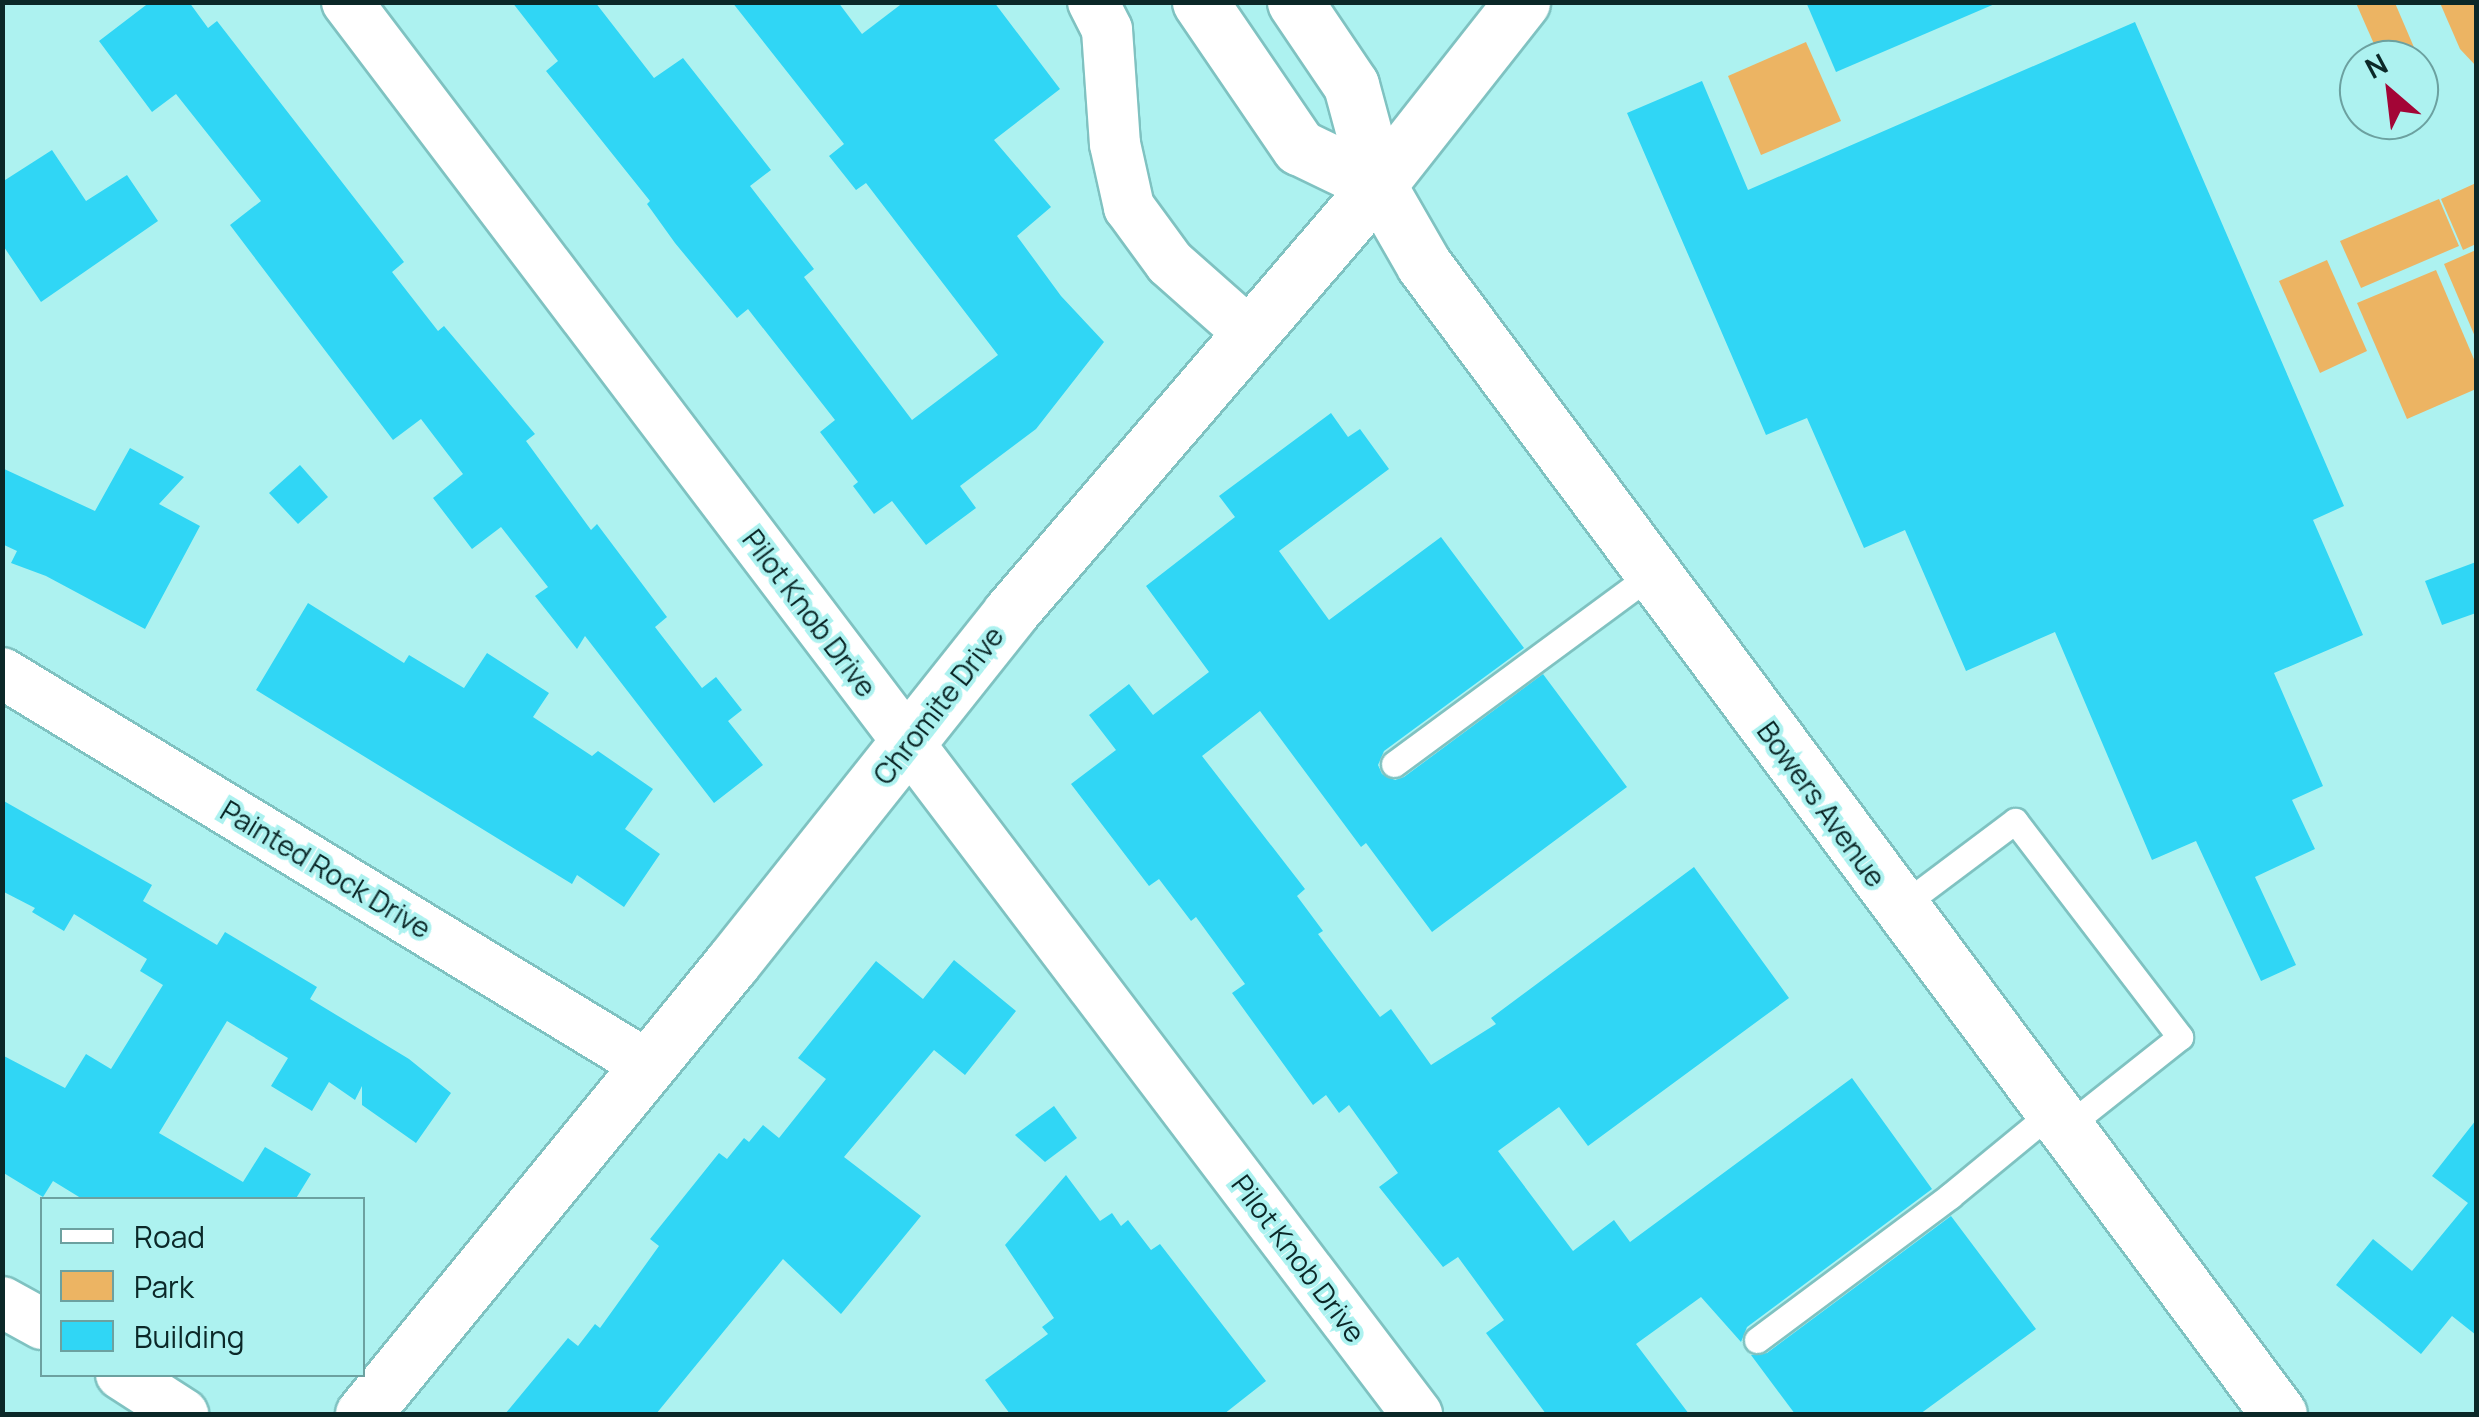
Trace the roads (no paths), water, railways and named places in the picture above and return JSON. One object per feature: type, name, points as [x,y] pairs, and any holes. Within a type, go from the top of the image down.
[{"type":"main road","points":[[1200,2],[1299,147],[1378,184]]},
{"type":"main road","name":"Bowers Avenue","points":[[1295,2],[1351,86],[1378,184],[1424,265],[1898,908],[2279,1414]]},
{"type":"main road","name":"Chromite Drive","points":[[363,1414],[649,1066],[1010,613],[1378,184],[1522,2]]},
{"type":"street","name":"Pilot Knob Drive","points":[[347,2],[1418,1414]]},
{"type":"street","points":[[1093,2],[1107,30],[1114,144],[1129,207],[1170,263],[1249,334]]},
{"type":"street","name":"Painted Rock Drive","points":[[2,673],[649,1066]]},
{"type":"street","points":[[2,1302],[40,1323]]},
{"type":"street","points":[[125,1377],[182,1414]]},
{"type":"lane","points":[[1394,764],[1653,573]]},
{"type":"lane","points":[[1758,1340],[1950,1196],[2180,1036],[2015,821],[1898,908]]}]
